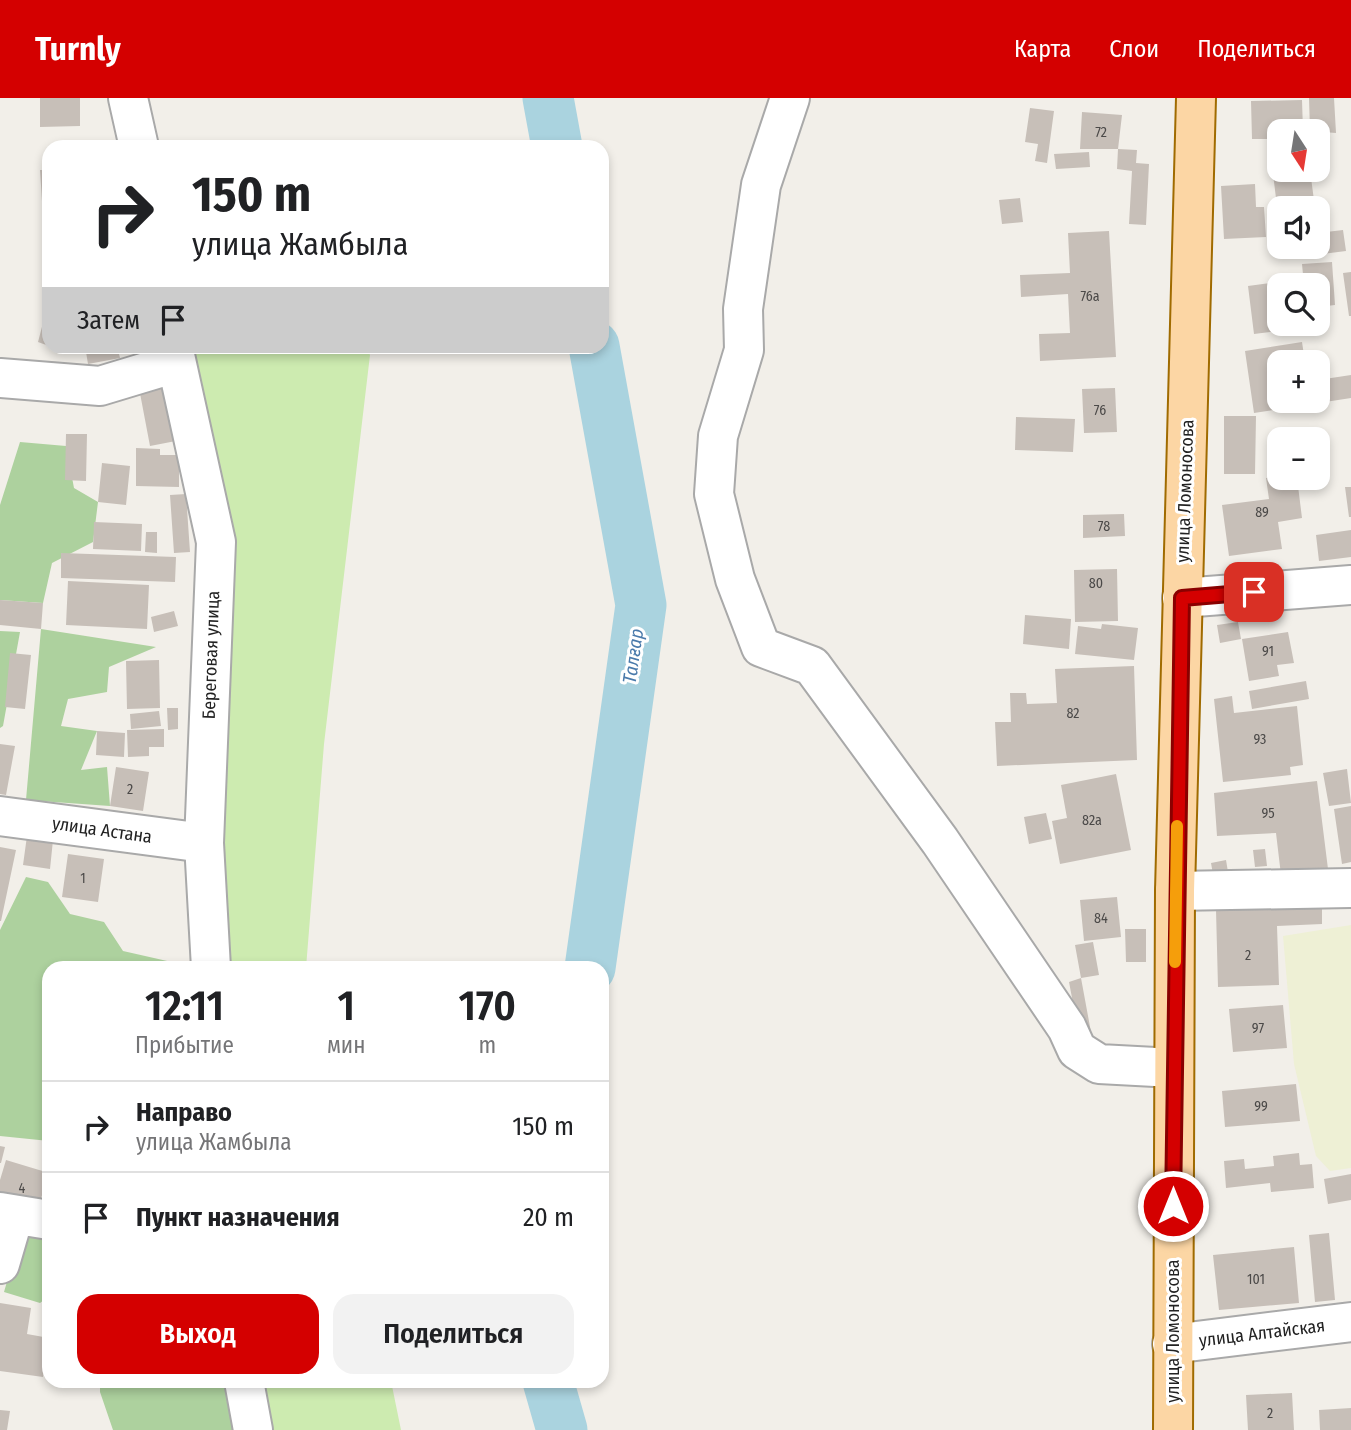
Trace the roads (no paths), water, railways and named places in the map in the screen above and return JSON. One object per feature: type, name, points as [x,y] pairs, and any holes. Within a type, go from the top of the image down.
[{"type":"main road","name":"улица Ломоносова","points":[[1173,1430],[1175,891],[1196,98]]},
{"type":"street","points":[[128,98],[137,140]]},
{"type":"street","points":[[790,98],[761,185],[743,309],[744,350],[719,436],[714,494],[735,579],[761,647],[812,666],[940,841],[1067,1028],[1077,1050],[1099,1064],[1174,1068]]},
{"type":"street","points":[[0,378],[100,386],[174,355]]},
{"type":"street","name":"Береговая улица","points":[[174,355],[216,542],[204,844],[211,961]]},
{"type":"street","points":[[1182,598],[1351,584]]},
{"type":"street","name":"улица Астана","points":[[0,816],[204,844]]},
{"type":"street","points":[[1175,891],[1351,888]]},
{"type":"street","points":[[0,1264],[21,1216]]},
{"type":"street","name":"улица Алтайская","points":[[1172,1344],[1351,1322]]},
{"type":"street","points":[[245,1388],[253,1430]]},
{"type":"waterway","name":"Талғар","points":[[548,98],[556,140]]},
{"type":"waterway","name":"Талғар","points":[[591,961],[641,605],[595,354]]},
{"type":"waterway","name":"Талғар","points":[[550,1388],[562,1430]]}]
